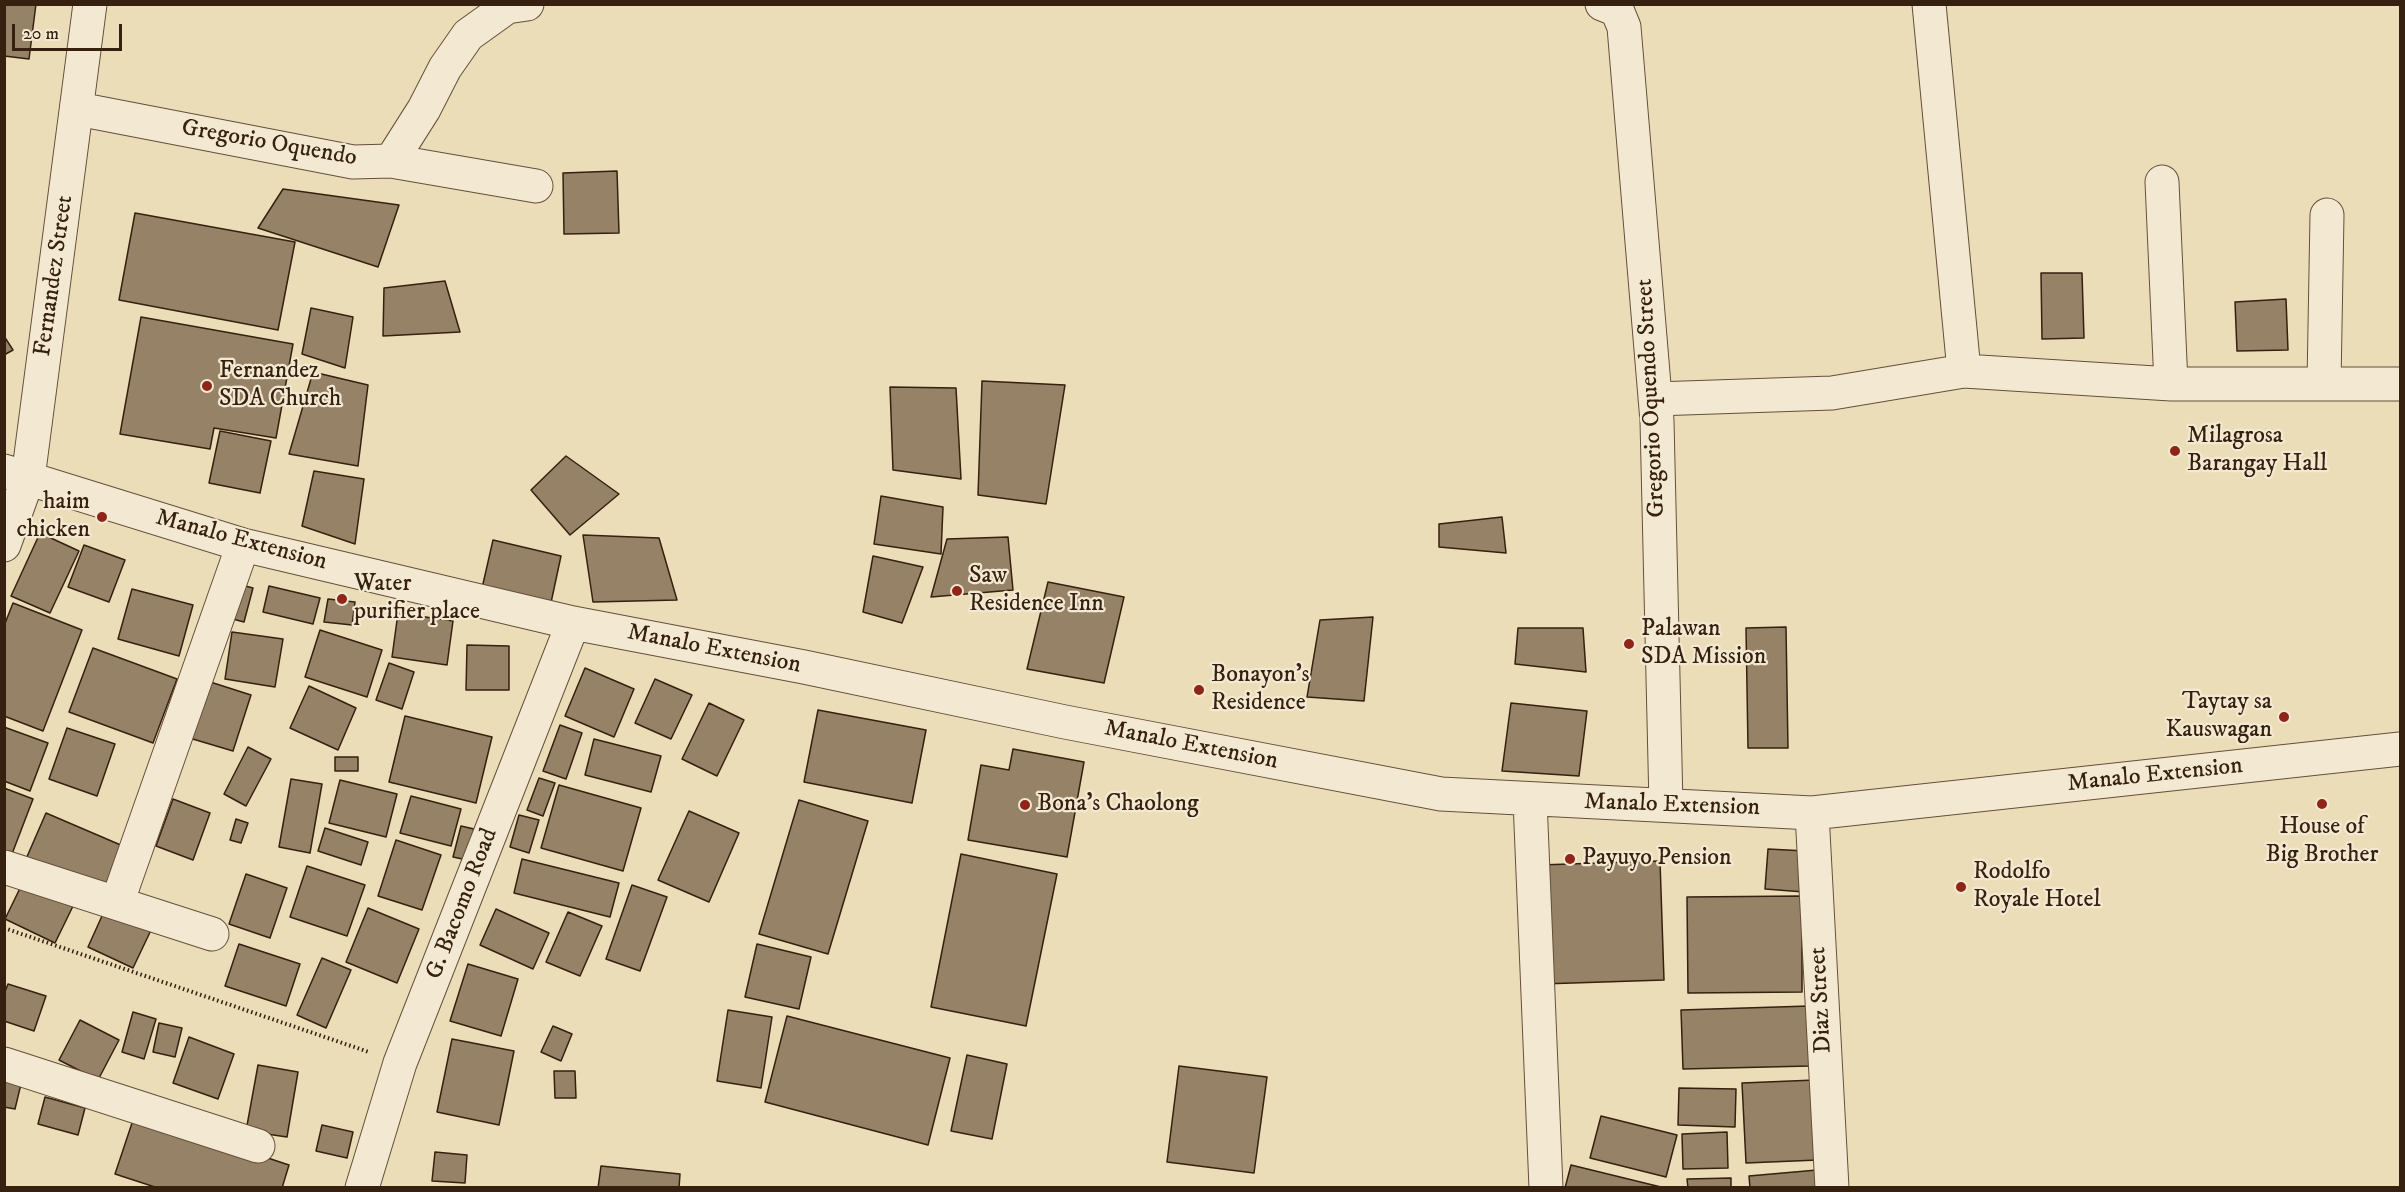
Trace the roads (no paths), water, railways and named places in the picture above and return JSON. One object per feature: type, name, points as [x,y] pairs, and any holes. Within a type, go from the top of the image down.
[{"type":"street","name":"Fernandez Street","points":[[4,545],[78,109],[90,4]]},
{"type":"street","name":"Gregorio Oquendo","points":[[78,109],[353,162],[391,161],[468,35],[507,7],[527,4]]},
{"type":"street","name":"Gregorio Oquendo Street","points":[[1602,4],[1617,10],[1624,27],[1655,399],[1666,805]]},
{"type":"street","points":[[1929,4],[1964,371]]},
{"type":"street","points":[[391,161],[536,186]]},
{"type":"street","points":[[2162,182],[2170,384]]},
{"type":"street","points":[[2324,383],[2327,214]]},
{"type":"street","points":[[1655,399],[1832,393],[1964,371],[2170,384],[2400,384]]},
{"type":"street","name":"Manalo Extension","points":[[16,474],[243,545],[573,623],[804,666],[1065,722],[1441,794],[1812,813],[2400,749]]},
{"type":"street","points":[[117,903],[243,545]]},
{"type":"street","name":"G. Bacomo Road","points":[[362,1188],[400,1063],[573,623]]},
{"type":"street","points":[[1530,800],[1546,1188]]},
{"type":"street","name":"Diaz Street","points":[[1812,813],[1832,1188]]},
{"type":"street","points":[[4,867],[212,934]]},
{"type":"street","points":[[4,1064],[258,1146]]},
{"type":"place","name":"Fernandez SDA Church","points":[[207,386]]},
{"type":"place","name":"Milagrosa Barangay Hall","points":[[2175,451]]},
{"type":"place","name":"haim chicken","points":[[102,517]]},
{"type":"place","name":"Saw Residence Inn","points":[[957,591]]},
{"type":"place","name":"Water purifier place","points":[[342,599]]},
{"type":"place","name":"Palawan SDA Mission","points":[[1629,644]]},
{"type":"place","name":"Bonayon's Residence","points":[[1199,690]]},
{"type":"place","name":"Taytay sa Kauswagan","points":[[2284,717]]},
{"type":"place","name":"House of Big Brother","points":[[2322,804]]},
{"type":"place","name":"Bona's Chaolong","points":[[1025,805]]},
{"type":"place","name":"Payuyo Pension","points":[[1570,859]]},
{"type":"place","name":"Rodolfo Royale Hotel","points":[[1961,887]]}]
